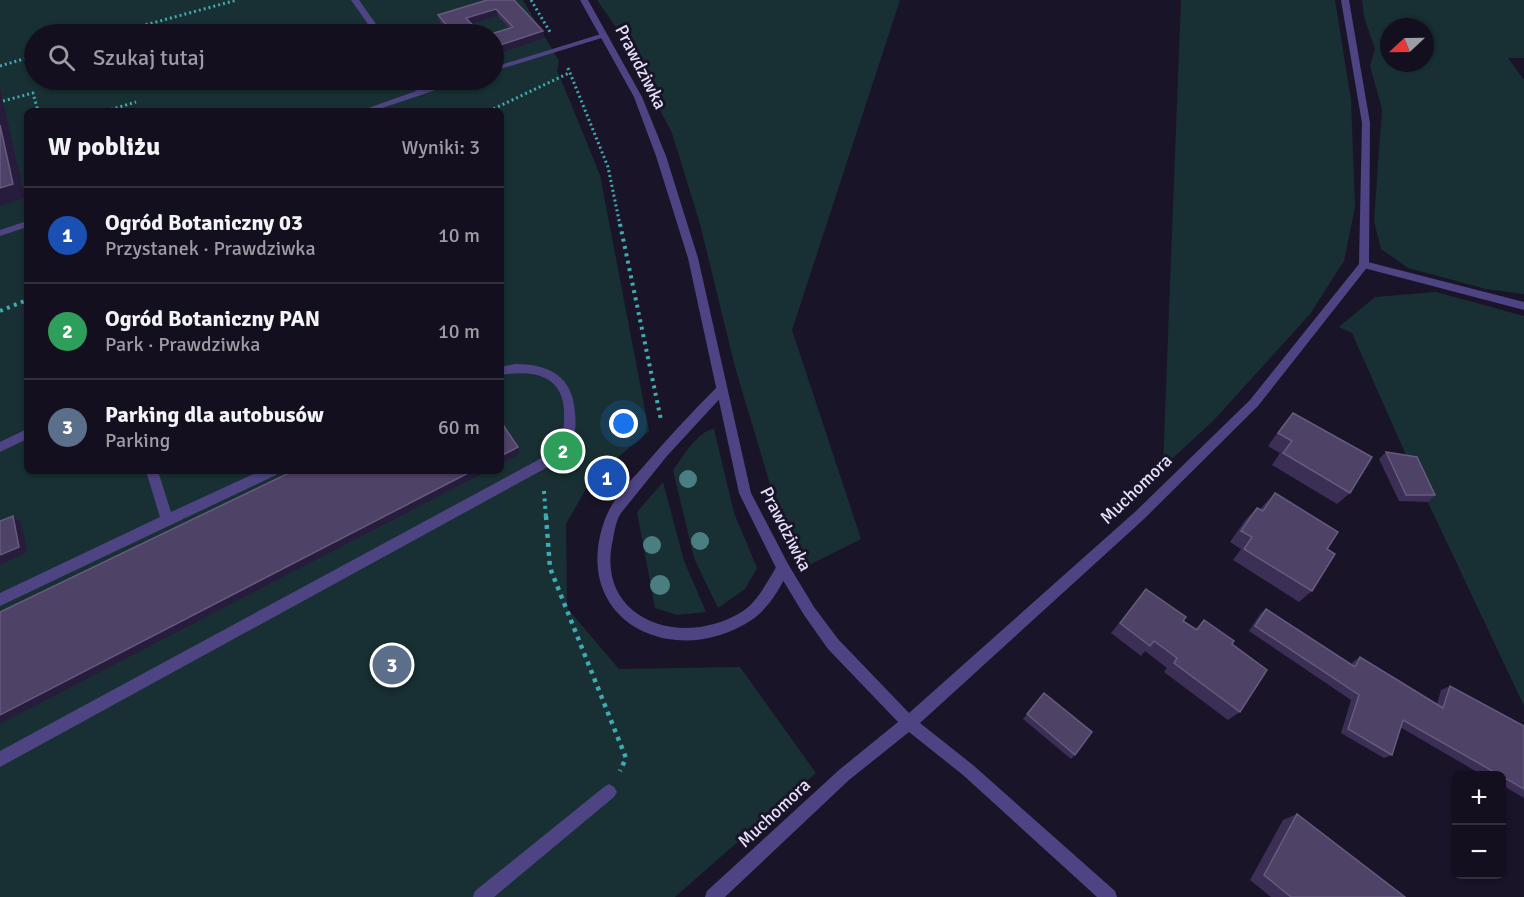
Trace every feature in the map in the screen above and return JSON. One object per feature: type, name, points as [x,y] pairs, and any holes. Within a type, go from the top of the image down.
[{"type":"street","points":[[354,0],[372,24]]},
{"type":"street","name":"Prawdziwka","points":[[584,0],[638,97],[661,156],[693,258],[745,493],[783,568],[832,644],[909,723],[968,770],[1109,897]]},
{"type":"street","points":[[1345,0],[1366,123],[1364,265],[1524,306]]},
{"type":"street","points":[[504,66],[604,36]]},
{"type":"street","points":[[373,108],[428,90]]},
{"type":"street","points":[[0,233],[24,225]]},
{"type":"street","name":"Muchomora","points":[[713,897],[844,775],[909,723],[1140,514],[1254,403],[1364,265]]},
{"type":"street","points":[[0,759],[542,464],[563,445],[570,430],[571,409],[567,391],[552,374],[530,368],[504,371]]},
{"type":"street","points":[[721,390],[668,444],[628,493],[610,521],[601,558],[606,585],[619,606],[641,625],[668,636],[696,637],[722,630],[749,614],[768,593],[783,568]]},
{"type":"street","points":[[0,447],[24,435]]},
{"type":"street","points":[[153,474],[167,519]]},
{"type":"street","points":[[0,600],[265,474]]},
{"type":"street","points":[[482,897],[609,792]]},
{"type":"path","points":[[149,24],[237,0]]},
{"type":"path","points":[[531,0],[560,49],[608,167],[661,420]]},
{"type":"path","points":[[0,66],[24,59]]},
{"type":"path","points":[[495,108],[569,73]]},
{"type":"path","points":[[3,102],[33,93],[37,108]]},
{"type":"path","points":[[116,108],[136,102]]},
{"type":"path","points":[[0,311],[24,301]]},
{"type":"path","points":[[542,464],[550,568],[626,758],[609,792]]},
{"type":"green space","points":[[0,0],[523,0],[559,61],[557,71],[600,175],[649,431],[591,480],[566,524],[567,608],[619,669],[740,667],[816,773],[675,897],[0,897]]},
{"type":"green space","points":[[597,0],[900,0],[792,330],[861,539],[803,568],[781,521],[735,367],[700,224],[672,133],[618,30]]},
{"type":"green space","points":[[1181,0],[1335,0],[1351,100],[1355,207],[1344,261],[1310,314],[1214,420],[1163,467]]},
{"type":"green space","points":[[1362,0],[1524,0],[1524,58],[1508,58],[1524,80],[1524,294],[1486,289],[1408,268],[1381,249],[1374,221],[1382,109],[1370,66],[1375,49],[1364,17]]},
{"type":"green space","points":[[1436,292],[1524,316],[1524,706],[1410,464],[1352,333],[1339,327],[1375,297]]},
{"type":"green space","points":[[714,429],[734,513],[757,568],[745,589],[718,608],[694,558],[673,470],[696,439]]},
{"type":"green space","points":[[663,482],[684,561],[706,612],[677,615],[655,608],[637,512]]},
{"type":"building","points":[[487,0],[514,0],[543,31],[504,44],[504,30],[513,27],[496,9],[466,18],[472,24],[446,24],[438,15]]},
{"type":"building","points":[[0,125],[13,184],[0,188]]},
{"type":"building","points":[[1293,413],[1372,457],[1350,493],[1283,453],[1292,441],[1278,433]]},
{"type":"building","points":[[504,426],[518,447],[504,454]]},
{"type":"building","points":[[1386,452],[1417,457],[1435,495],[1406,495]]},
{"type":"building","points":[[287,474],[466,474],[0,715],[0,612]]},
{"type":"building","points":[[1275,493],[1338,532],[1327,549],[1335,554],[1312,591],[1244,549],[1252,537],[1241,531],[1257,508],[1263,511]]},
{"type":"building","points":[[13,516],[19,547],[0,555],[0,521]]},
{"type":"building","points":[[1146,589],[1186,617],[1183,621],[1197,630],[1204,620],[1234,641],[1232,644],[1267,670],[1240,712],[1174,663],[1177,658],[1154,641],[1150,646],[1120,623]]},
{"type":"building","points":[[1266,609],[1355,667],[1360,657],[1443,708],[1450,686],[1524,726],[1524,789],[1506,779],[1506,771],[1492,771],[1403,720],[1392,755],[1348,729],[1359,695],[1255,626]]},
{"type":"building","points":[[1044,693],[1092,732],[1075,755],[1027,714]]},
{"type":"building","points":[[1297,814],[1405,897],[1291,897],[1264,875]]},
{"type":"place","name":"Ogród Botaniczny PAN","points":[[563,451]]},
{"type":"place","name":"Ogród Botaniczny 03","points":[[607,478]]},
{"type":"place","name":"Parking dla autobusów","points":[[392,665]]}]
